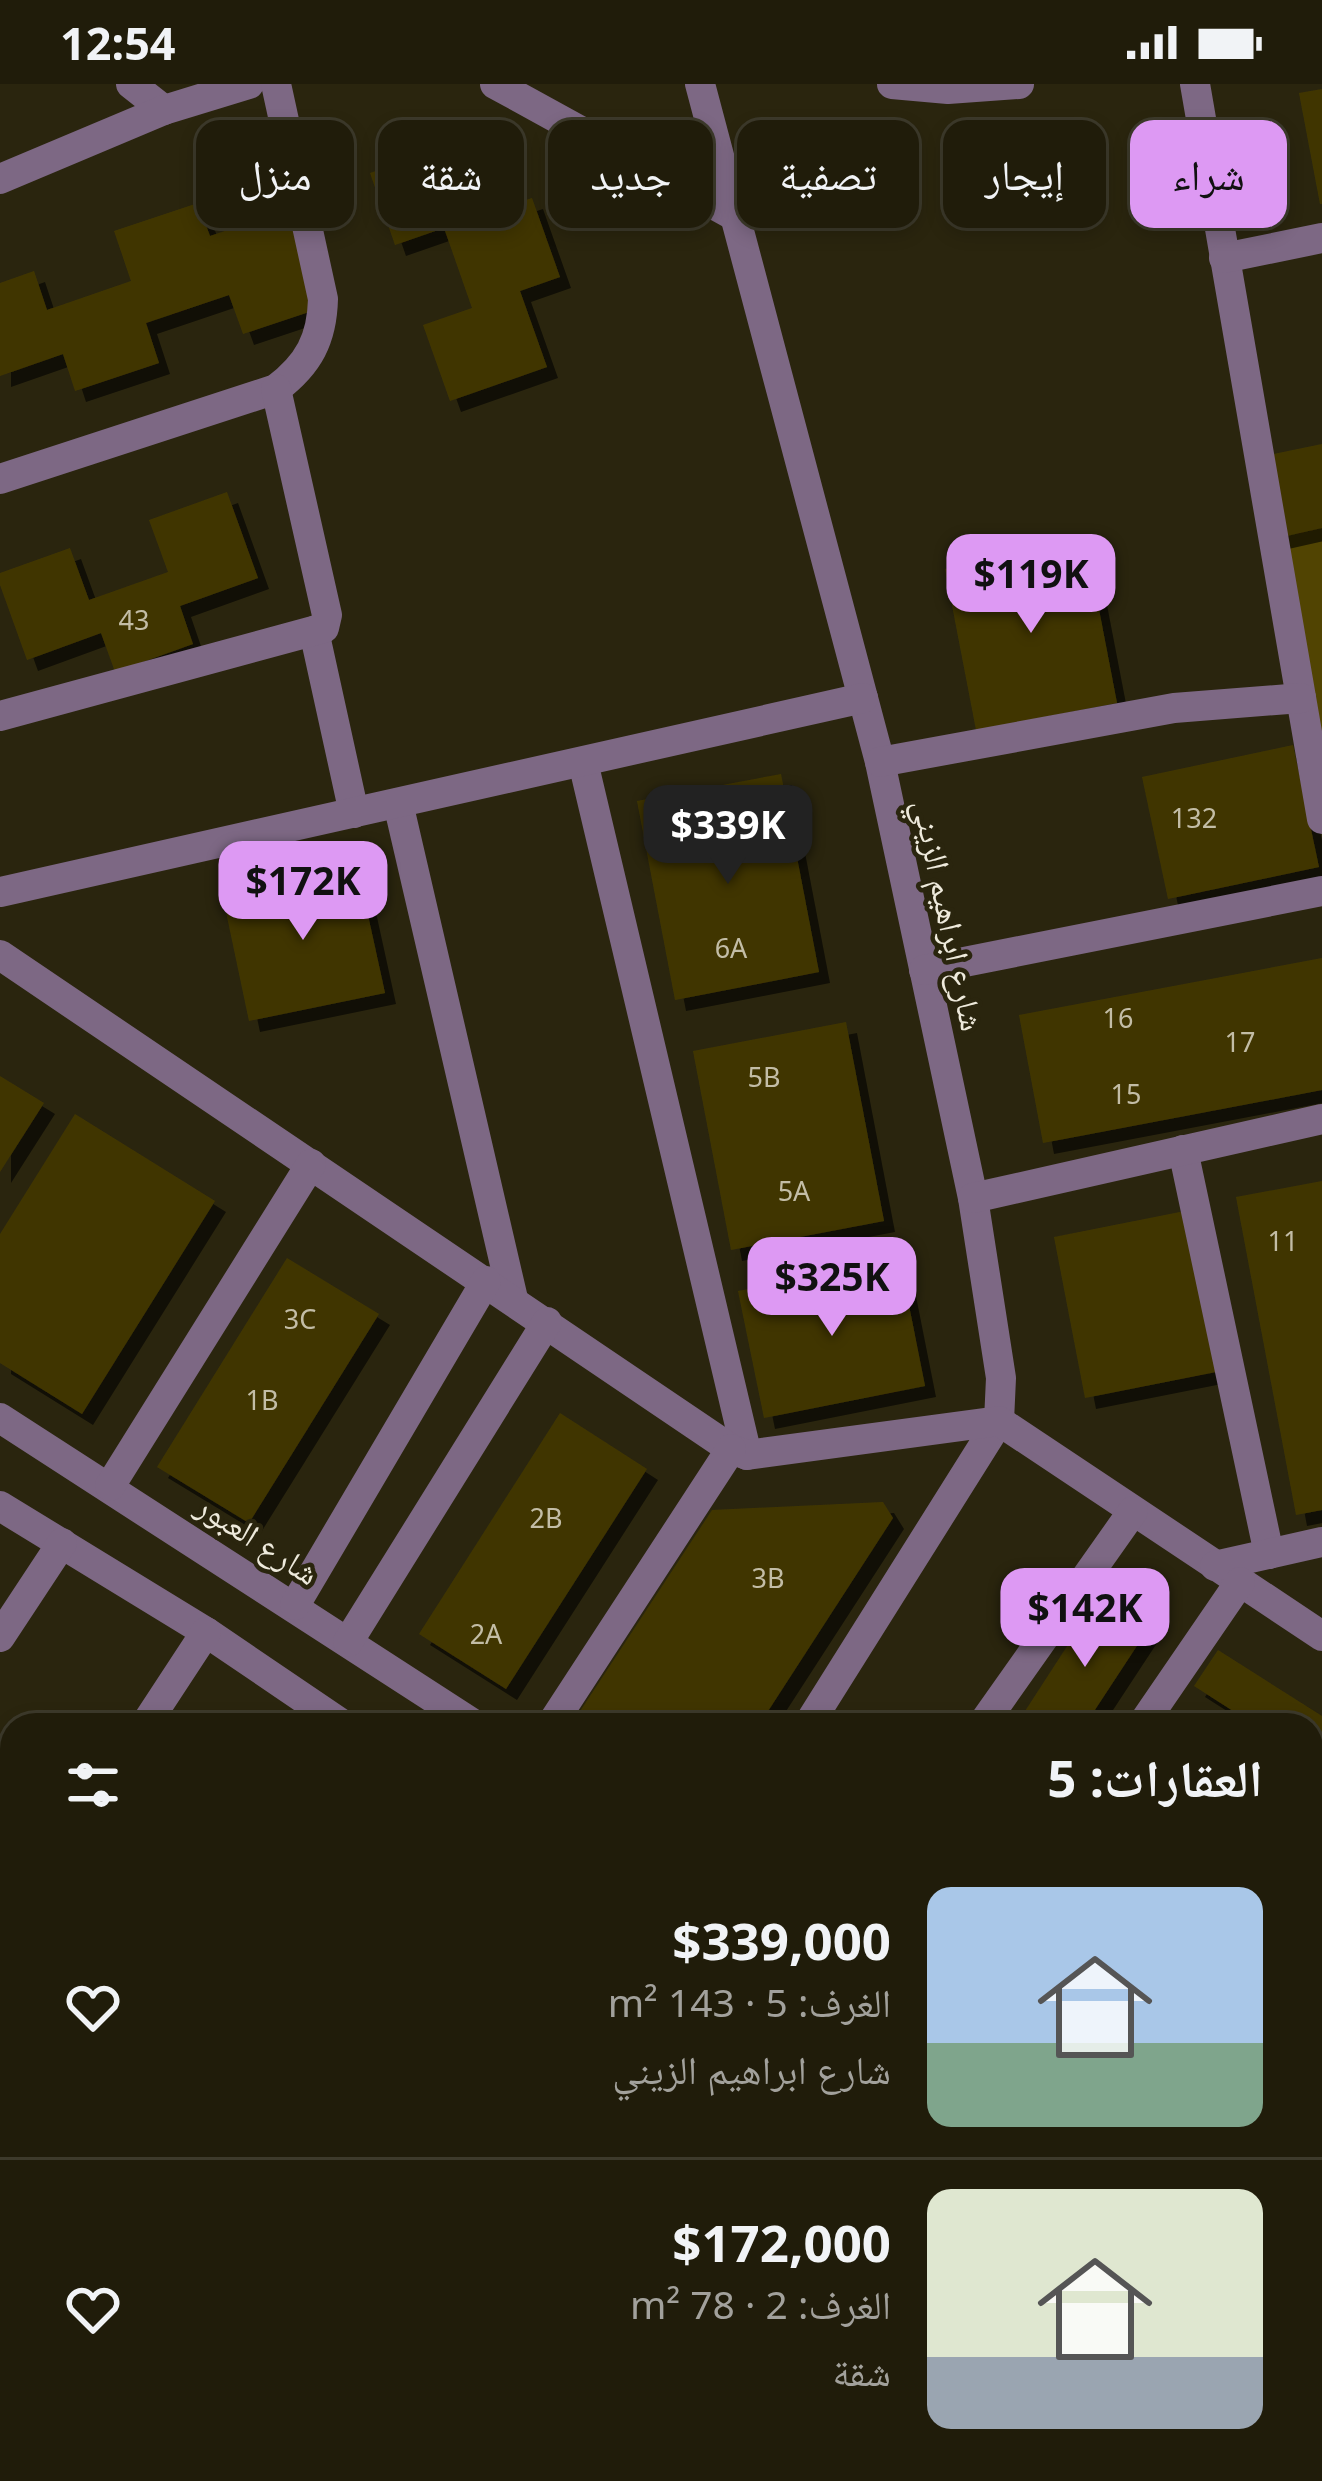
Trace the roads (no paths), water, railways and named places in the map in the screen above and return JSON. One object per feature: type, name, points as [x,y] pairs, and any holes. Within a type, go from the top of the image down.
[{"type":"street","points":[[131,84],[164,110]]},
{"type":"street","points":[[0,179],[164,110],[249,84]]},
{"type":"street","points":[[0,479],[277,388],[298,373],[322,326],[322,299],[275,84]]},
{"type":"street","points":[[495,84],[735,216]]},
{"type":"street","name":"شارع ابراهيم الزيني","points":[[700,84],[880,762],[973,1198],[1001,1378],[999,1421]]},
{"type":"street","points":[[892,84],[1018,84]]},
{"type":"street","points":[[1195,84],[1300,698],[1318,774],[1322,819]]},
{"type":"street","points":[[1224,258],[1322,238]]},
{"type":"street","points":[[0,716],[324,628],[327,615],[277,388]]},
{"type":"street","points":[[314,631],[354,813]]},
{"type":"street","points":[[2,883],[354,813],[863,698]]},
{"type":"street","points":[[880,762],[1174,708],[1300,698]]},
{"type":"street","points":[[559,1713],[739,1452],[583,762]]},
{"type":"street","points":[[398,803],[513,1299]]},
{"type":"street","points":[[924,970],[1322,891]]},
{"type":"street","points":[[0,955],[739,1452],[999,1421],[1322,1636]]},
{"type":"street","points":[[973,1198],[1322,1119]]},
{"type":"street","points":[[1183,1150],[1269,1554]]},
{"type":"street","points":[[110,1486],[311,1164]]},
{"type":"street","points":[[295,1605],[486,1281]]},
{"type":"street","points":[[348,1642],[547,1322]]},
{"type":"street","name":"شارع العبور","points":[[0,1418],[457,1713]]},
{"type":"street","points":[[816,1713],[999,1421]]},
{"type":"street","points":[[0,1507],[206,1632],[325,1713]]},
{"type":"street","points":[[990,1713],[1133,1511]]},
{"type":"street","points":[[1158,1713],[1227,1574],[1269,1554],[1322,1542]]},
{"type":"street","points":[[0,1636],[62,1544]]},
{"type":"street","points":[[154,1713],[206,1632]]}]
